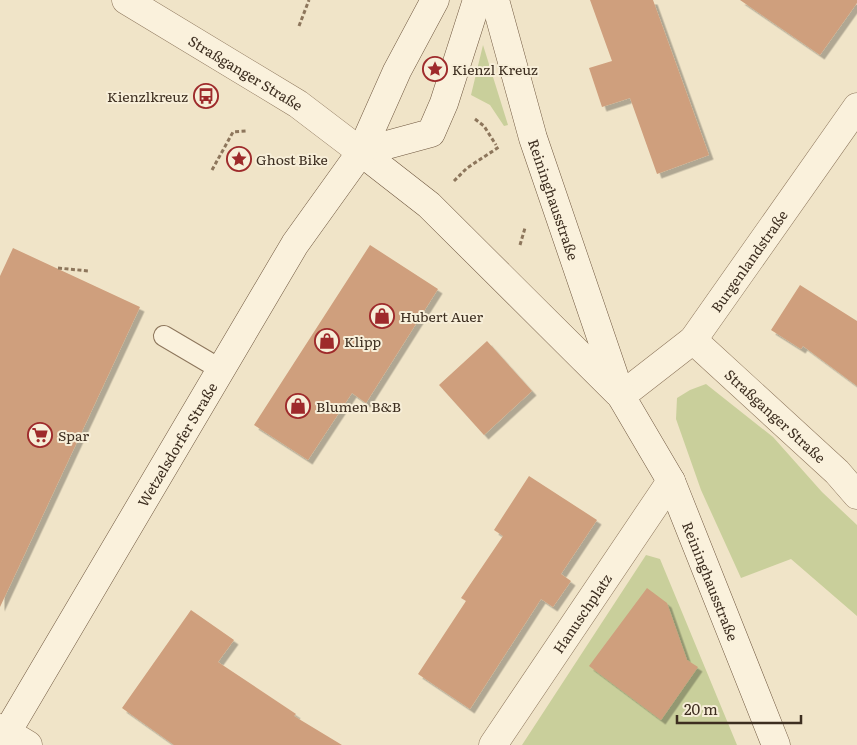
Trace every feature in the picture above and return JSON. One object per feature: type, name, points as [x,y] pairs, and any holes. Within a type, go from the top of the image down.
[{"type":"main road","name":"Straßganger Straße","points":[[126,0],[298,104],[361,152]]},
{"type":"main road","name":"Wetzelsdorfer Straße","points":[[9,737],[220,369],[295,244],[361,152],[397,71],[435,0]]},
{"type":"main road","points":[[361,152],[431,133],[444,103],[477,0]]},
{"type":"main road","name":"Reininghausstraße","points":[[495,0],[533,138],[621,396],[671,481],[776,745]]},
{"type":"main road","name":"Burgenlandstraße","points":[[621,396],[693,340],[857,107]]},
{"type":"main road","name":"Reininghausstraße","points":[[361,152],[429,205],[621,396]]},
{"type":"main road","name":"Straßganger Straße","points":[[693,340],[824,459],[857,495]]},
{"type":"main road","name":"Hanuschplatz","points":[[493,745],[671,481]]},
{"type":"lane","points":[[164,336],[220,369]]},
{"type":"path","points":[[299,26],[309,0]]},
{"type":"path","points":[[471,116],[484,126],[501,156]]},
{"type":"path","points":[[212,170],[233,132],[246,130]]},
{"type":"path","points":[[467,168],[497,147]]},
{"type":"path","points":[[510,286],[522,234],[528,222]]},
{"type":"path","points":[[58,268],[89,271]]},
{"type":"green space","points":[[483,45],[508,125],[504,126],[490,105],[471,95]]},
{"type":"green space","points":[[706,384],[773,437],[822,492],[857,525],[857,616],[791,559],[741,578],[701,490],[676,419],[677,398],[690,390]]},
{"type":"green space","points":[[646,555],[660,559],[737,745],[522,745]]},
{"type":"building","points":[[590,0],[653,0],[709,155],[657,174],[630,98],[602,107],[589,68],[612,61]]},
{"type":"building","points":[[740,0],[857,0],[857,3],[820,55]]},
{"type":"building","points":[[370,245],[438,289],[366,403],[352,393],[308,460],[254,425]]},
{"type":"building","name":"Spar","points":[[13,248],[140,307],[0,607],[0,276]]},
{"type":"building","points":[[800,285],[857,321],[857,386],[803,346],[801,349],[771,330]]},
{"type":"building","points":[[487,341],[532,391],[484,435],[439,385]]},
{"type":"building","points":[[529,476],[597,520],[561,574],[571,581],[553,607],[541,599],[470,709],[418,674],[466,601],[461,598],[503,536],[494,530]]},
{"type":"building","points":[[647,588],[667,603],[687,660],[698,667],[661,720],[589,666]]},
{"type":"building","points":[[191,610],[234,640],[218,662],[296,714],[294,716],[342,745],[174,745],[122,708]]},
{"type":"place","name":"Kienzl Kreuz","points":[[435,69]]},
{"type":"place","name":"Kienzlkreuz","points":[[206,96]]},
{"type":"place","name":"Ghost Bike","points":[[239,159]]},
{"type":"place","name":"Hubert Auer","points":[[382,316]]},
{"type":"place","name":"Klipp","points":[[327,341]]},
{"type":"place","name":"Blumen B&B","points":[[298,406]]},
{"type":"place","name":"Spar","points":[[40,435]]}]
